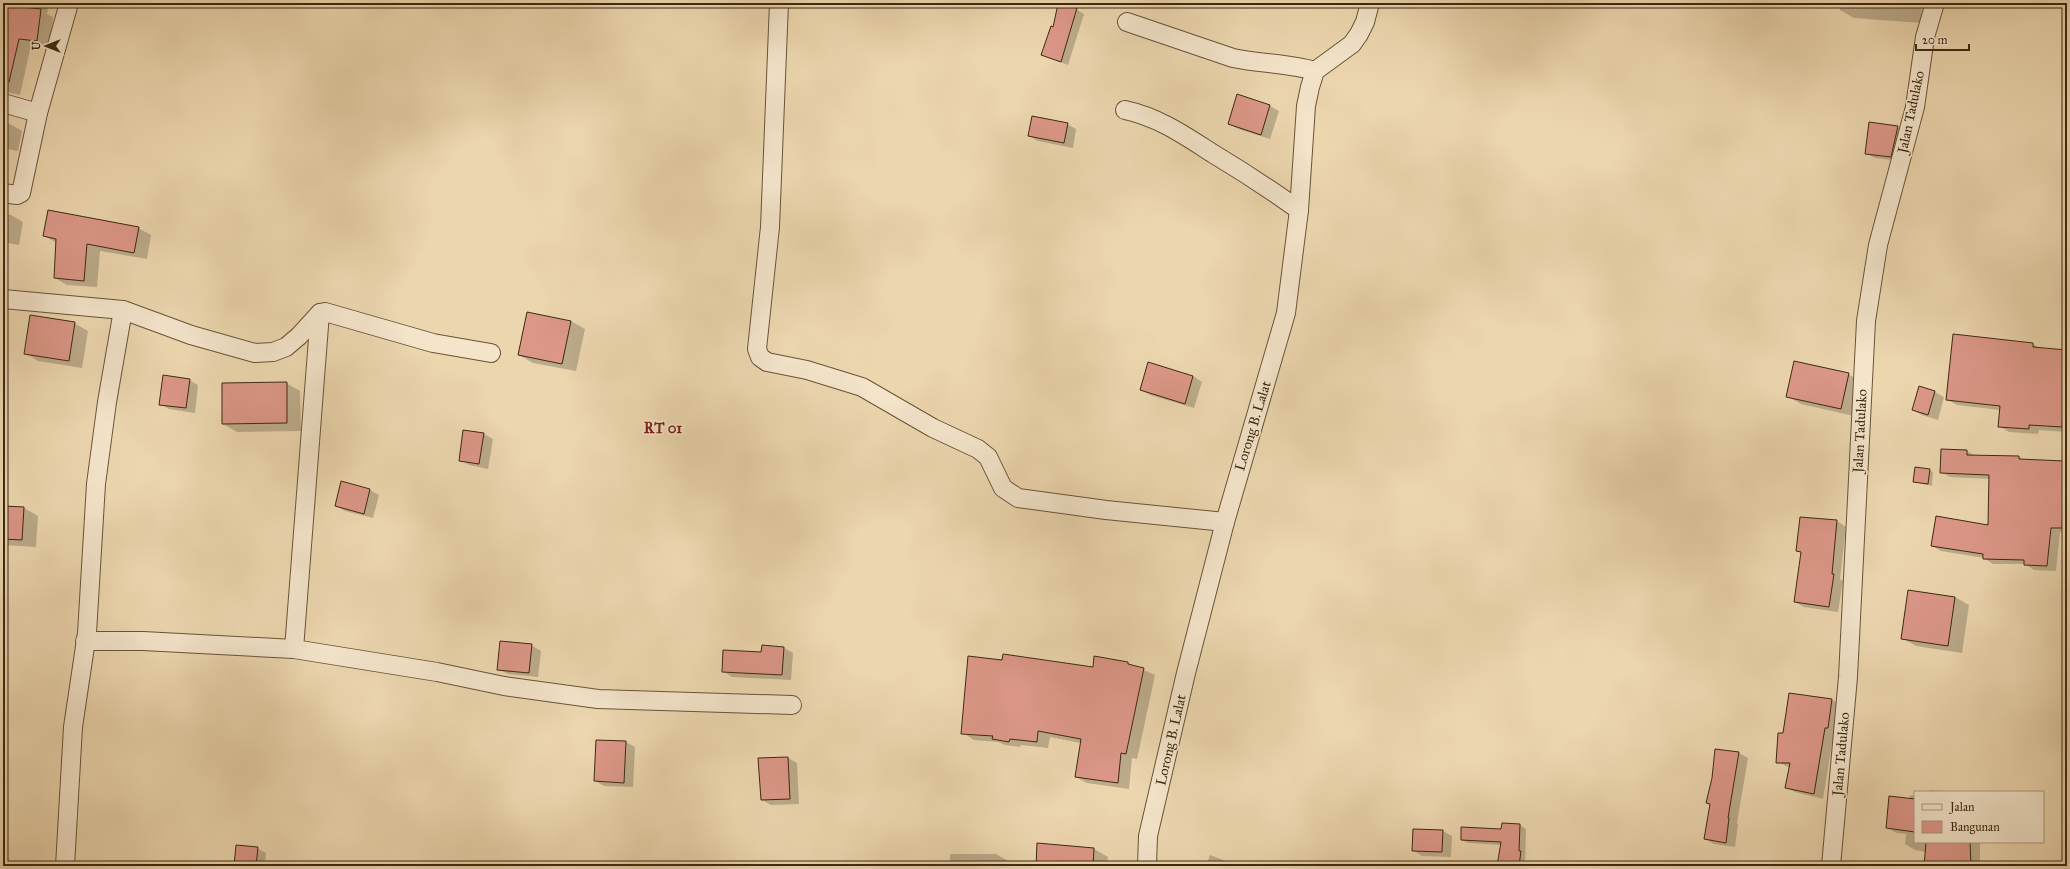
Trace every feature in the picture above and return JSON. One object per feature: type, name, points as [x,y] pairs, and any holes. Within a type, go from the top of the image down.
[{"type":"street","points":[[3,193],[17,195],[21,193],[38,112],[69,3]]},
{"type":"street","points":[[778,3],[770,227],[757,349],[760,357],[767,362],[808,370],[862,387],[933,428],[978,450],[988,457],[1003,488],[1018,498],[1106,510],[1225,522]]},
{"type":"street","points":[[1127,22],[1248,62],[1297,66],[1315,71],[1355,39],[1365,22],[1370,3]]},
{"type":"street","name":"Jalan Tadulako","points":[[1831,866],[1848,677],[1866,321],[1878,245],[1915,107],[1925,37],[1935,3]]},
{"type":"street","name":"Lorong B. Lalat","points":[[1147,866],[1148,836],[1186,673],[1225,522],[1286,312],[1300,210],[1306,106],[1315,71]]},
{"type":"street","points":[[3,103],[38,112]]},
{"type":"street","points":[[1125,110],[1144,114],[1180,133],[1250,176],[1300,210]]},
{"type":"street","points":[[3,299],[123,310],[191,335],[255,353],[273,352],[286,347],[299,336],[320,313],[325,312],[433,343],[491,353]]},
{"type":"street","points":[[65,866],[73,727],[85,642],[96,484],[108,394],[123,310]]},
{"type":"street","points":[[294,649],[320,313]]},
{"type":"street","points":[[85,642],[143,641],[294,649],[438,672],[504,686],[598,699],[792,705]]},
{"type":"building","points":[[1058,4],[1077,8],[1061,62],[1041,55],[1051,26],[1053,27]]},
{"type":"building","points":[[3,5],[41,9],[37,41],[19,39],[9,82],[3,82]]},
{"type":"building","points":[[1237,94],[1270,105],[1261,135],[1228,124]]},
{"type":"building","points":[[1032,116],[1068,123],[1064,143],[1028,136]]},
{"type":"building","points":[[1869,122],[1898,126],[1891,157],[1865,154]]},
{"type":"building","points":[[48,210],[139,227],[134,253],[87,244],[84,281],[54,278],[56,239],[43,236]]},
{"type":"building","points":[[527,312],[571,321],[562,364],[518,355]]},
{"type":"building","points":[[30,315],[75,322],[69,361],[24,354]]},
{"type":"building","points":[[1953,334],[2033,343],[2033,347],[2067,350],[2066,408],[2063,408],[2062,427],[2029,425],[2029,429],[1998,427],[2000,406],[1946,400]]},
{"type":"building","points":[[1794,361],[1849,373],[1841,409],[1786,397]]},
{"type":"building","points":[[1148,362],[1193,376],[1185,404],[1140,390]]},
{"type":"building","points":[[163,375],[190,379],[186,408],[159,405]]},
{"type":"building","points":[[287,382],[287,423],[222,424],[222,383]]},
{"type":"building","points":[[1919,386],[1935,391],[1928,415],[1912,410]]},
{"type":"building","points":[[463,430],[484,433],[479,464],[459,461]]},
{"type":"building","points":[[1941,449],[1967,450],[1967,455],[2019,456],[2019,459],[2065,461],[2062,528],[2051,528],[2047,566],[2024,565],[2024,560],[1983,559],[1983,554],[1931,546],[1936,516],[1988,525],[1989,475],[1940,473]]},
{"type":"building","points":[[1915,467],[1930,469],[1928,484],[1913,482]]},
{"type":"building","points":[[341,481],[370,489],[364,514],[335,506]]},
{"type":"building","points":[[3,506],[24,507],[22,540],[3,539]]},
{"type":"building","points":[[1800,517],[1837,520],[1832,574],[1834,574],[1829,607],[1794,602],[1801,552],[1796,551]]},
{"type":"building","points":[[1908,590],[1955,597],[1948,646],[1901,639]]},
{"type":"building","points":[[500,641],[532,644],[529,673],[497,670]]},
{"type":"building","points":[[762,645],[784,647],[782,675],[722,672],[723,650],[761,652]]},
{"type":"building","points":[[1003,654],[1093,667],[1094,656],[1128,662],[1128,664],[1144,668],[1126,754],[1121,753],[1118,783],[1075,777],[1081,739],[1038,731],[1037,742],[1010,739],[1009,742],[992,739],[993,736],[961,734],[968,656],[1002,660]]},
{"type":"building","points":[[1789,693],[1832,699],[1828,728],[1825,728],[1814,794],[1785,788],[1790,763],[1776,763],[1778,733],[1783,733]]},
{"type":"building","points":[[596,740],[626,741],[624,783],[594,781]]},
{"type":"building","points":[[1715,749],[1739,752],[1728,818],[1726,843],[1704,839],[1710,804],[1706,803],[1712,778]]},
{"type":"building","points":[[788,757],[790,799],[761,800],[758,758]]},
{"type":"building","points":[[1889,796],[1914,799],[1914,832],[1886,828]]},
{"type":"building","points":[[1502,823],[1520,824],[1519,851],[1521,851],[1519,866],[1497,866],[1501,842],[1461,840],[1461,827],[1501,829]]},
{"type":"building","points":[[1413,829],[1443,830],[1442,852],[1412,851]]},
{"type":"building","points":[[1037,843],[1094,848],[1093,866],[1036,866]]},
{"type":"building","points":[[1926,843],[1970,843],[1971,866],[1924,866]]},
{"type":"building","points":[[236,845],[258,847],[256,866],[234,866]]},
{"type":"district","name":"RT 01","points":[[663,428]]}]
